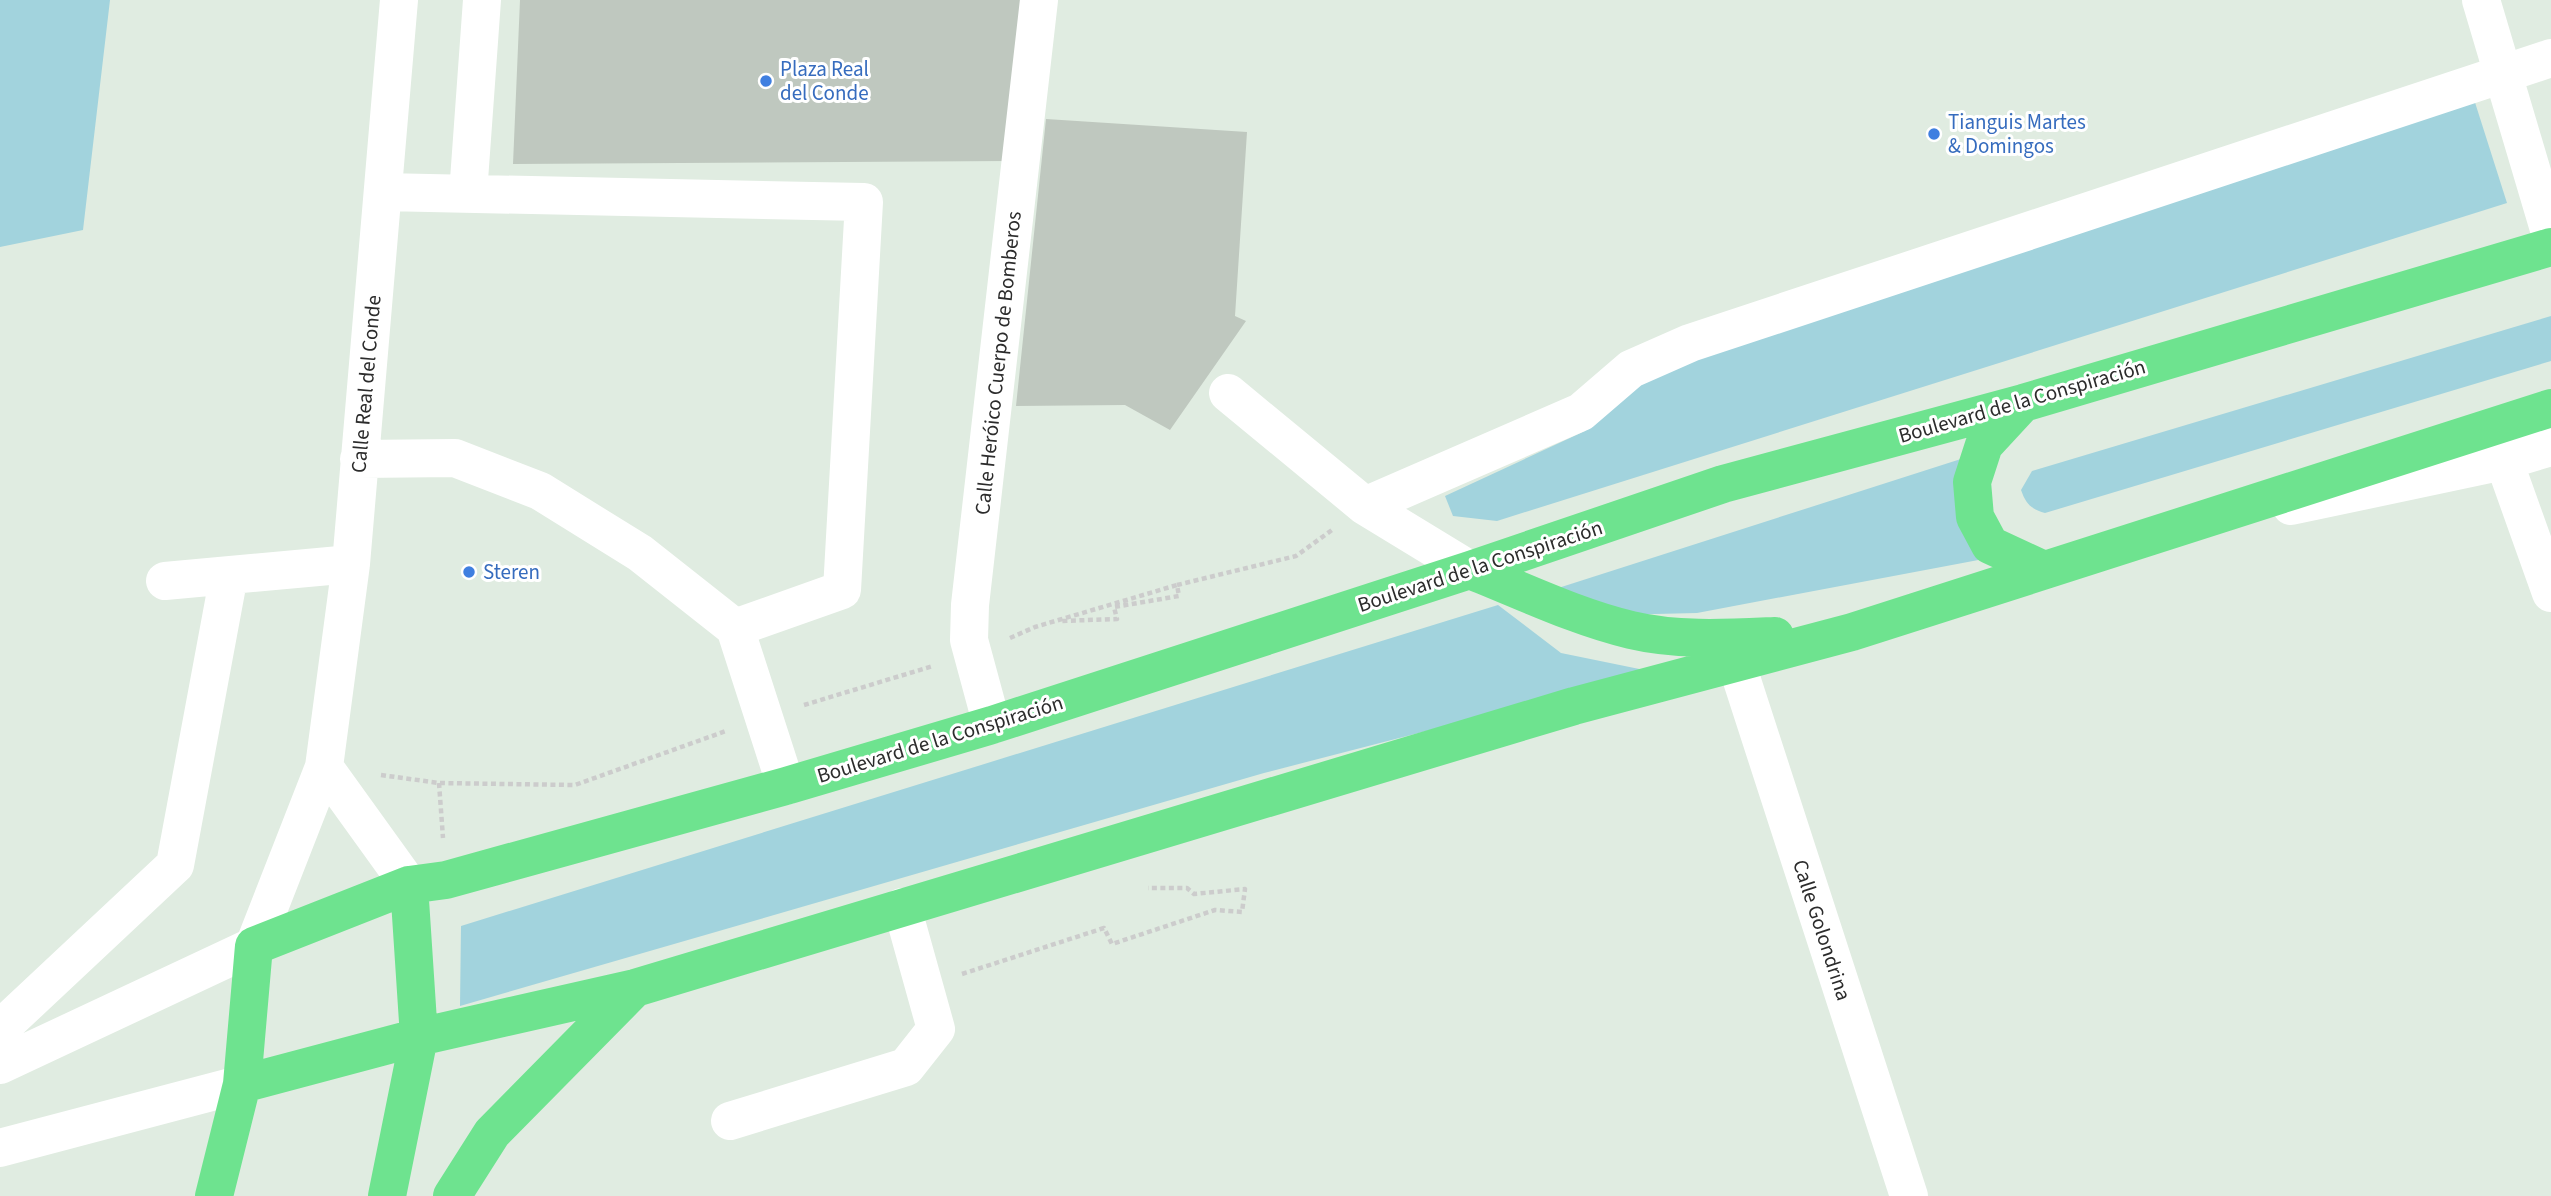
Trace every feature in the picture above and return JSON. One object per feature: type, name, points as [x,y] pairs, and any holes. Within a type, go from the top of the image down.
[{"type":"main road","name":"Boulevard de la Conspiración","points":[[254,946],[409,885],[446,880],[786,786],[992,724],[1470,570],[1723,484],[2023,403],[2551,247]]},
{"type":"main road","points":[[2023,403],[1984,445],[1972,482],[1975,517],[1990,545],[2044,570]]},
{"type":"main road","points":[[242,1084],[419,1037],[635,988],[1561,710],[1852,632],[2551,408]]},
{"type":"main road","points":[[1470,570],[1554,604],[1632,631],[1714,639],[1852,632]]},
{"type":"main road","points":[[387,1196],[419,1037],[409,885]]},
{"type":"main road","points":[[214,1196],[242,1084],[254,946]]},
{"type":"main road","points":[[452,1196],[492,1133],[635,988]]},
{"type":"street","name":"Calle Real del Conde","points":[[254,946],[324,768],[351,564],[399,0]]},
{"type":"street","points":[[468,194],[482,0]]},
{"type":"street","name":"Calle Heróico Cuerpo de Bomberos","points":[[992,724],[969,640],[970,605],[1039,0]]},
{"type":"street","points":[[2481,0],[2551,236]]},
{"type":"street","points":[[1364,506],[1581,412],[1631,369],[1690,343],[2551,58]]},
{"type":"street","points":[[383,192],[864,202],[842,590],[735,628]]},
{"type":"street","points":[[1228,393],[1364,506],[1470,570]]},
{"type":"street","points":[[2159,534],[2504,461],[2551,447]]},
{"type":"street","points":[[359,459],[455,458],[540,491],[640,553],[735,628],[786,786]]},
{"type":"street","points":[[2504,461],[2551,593]]},
{"type":"street","points":[[165,581],[351,564]]},
{"type":"street","points":[[0,1029],[175,865],[229,575]]},
{"type":"street","name":"Calle Golondrina","points":[[1736,662],[1909,1196]]},
{"type":"street","points":[[324,768],[409,885]]},
{"type":"street","points":[[730,1121],[905,1067],[936,1030],[902,907]]},
{"type":"street","points":[[0,1065],[254,946]]},
{"type":"street","points":[[0,1148],[242,1084]]},
{"type":"path","points":[[324,768],[439,783],[575,785],[765,717],[973,653],[1035,627],[1177,585],[1296,556],[1364,506]]},
{"type":"path","points":[[1061,621],[1117,619],[1114,607],[1179,596],[1177,585]]},
{"type":"path","points":[[923,987],[1104,928],[1112,944],[1215,910],[1242,912],[1245,889],[1194,894],[1187,888],[1148,888]]},
{"type":"shaded area","points":[[0,0],[110,0],[83,230],[0,247]]},
{"type":"shaded area","points":[[2472,93],[2507,203],[1497,521],[1453,516],[1445,496],[1585,431],[1643,376]]},
{"type":"shaded area","points":[[2551,316],[2551,361],[2045,513],[2030,505],[2021,490],[2032,471]]},
{"type":"shaded area","points":[[1964,458],[1989,558],[1697,613],[1613,615],[1552,590]]},
{"type":"shaded area","points":[[1498,605],[1561,653],[1654,672],[1264,773],[460,1006],[461,926]]},
{"type":"building","name":"Plaza Real del Conde","points":[[520,0],[1022,0],[1008,161],[513,164]]},
{"type":"building","points":[[1046,119],[1247,132],[1235,316],[1246,321],[1170,430],[1125,405],[1016,406]]},
{"type":"place","name":"Plaza Real del Conde","points":[[766,81]]},
{"type":"place","name":"Tianguis Martes & Domingos","points":[[1934,134]]},
{"type":"place","name":"Steren","points":[[469,572]]}]
